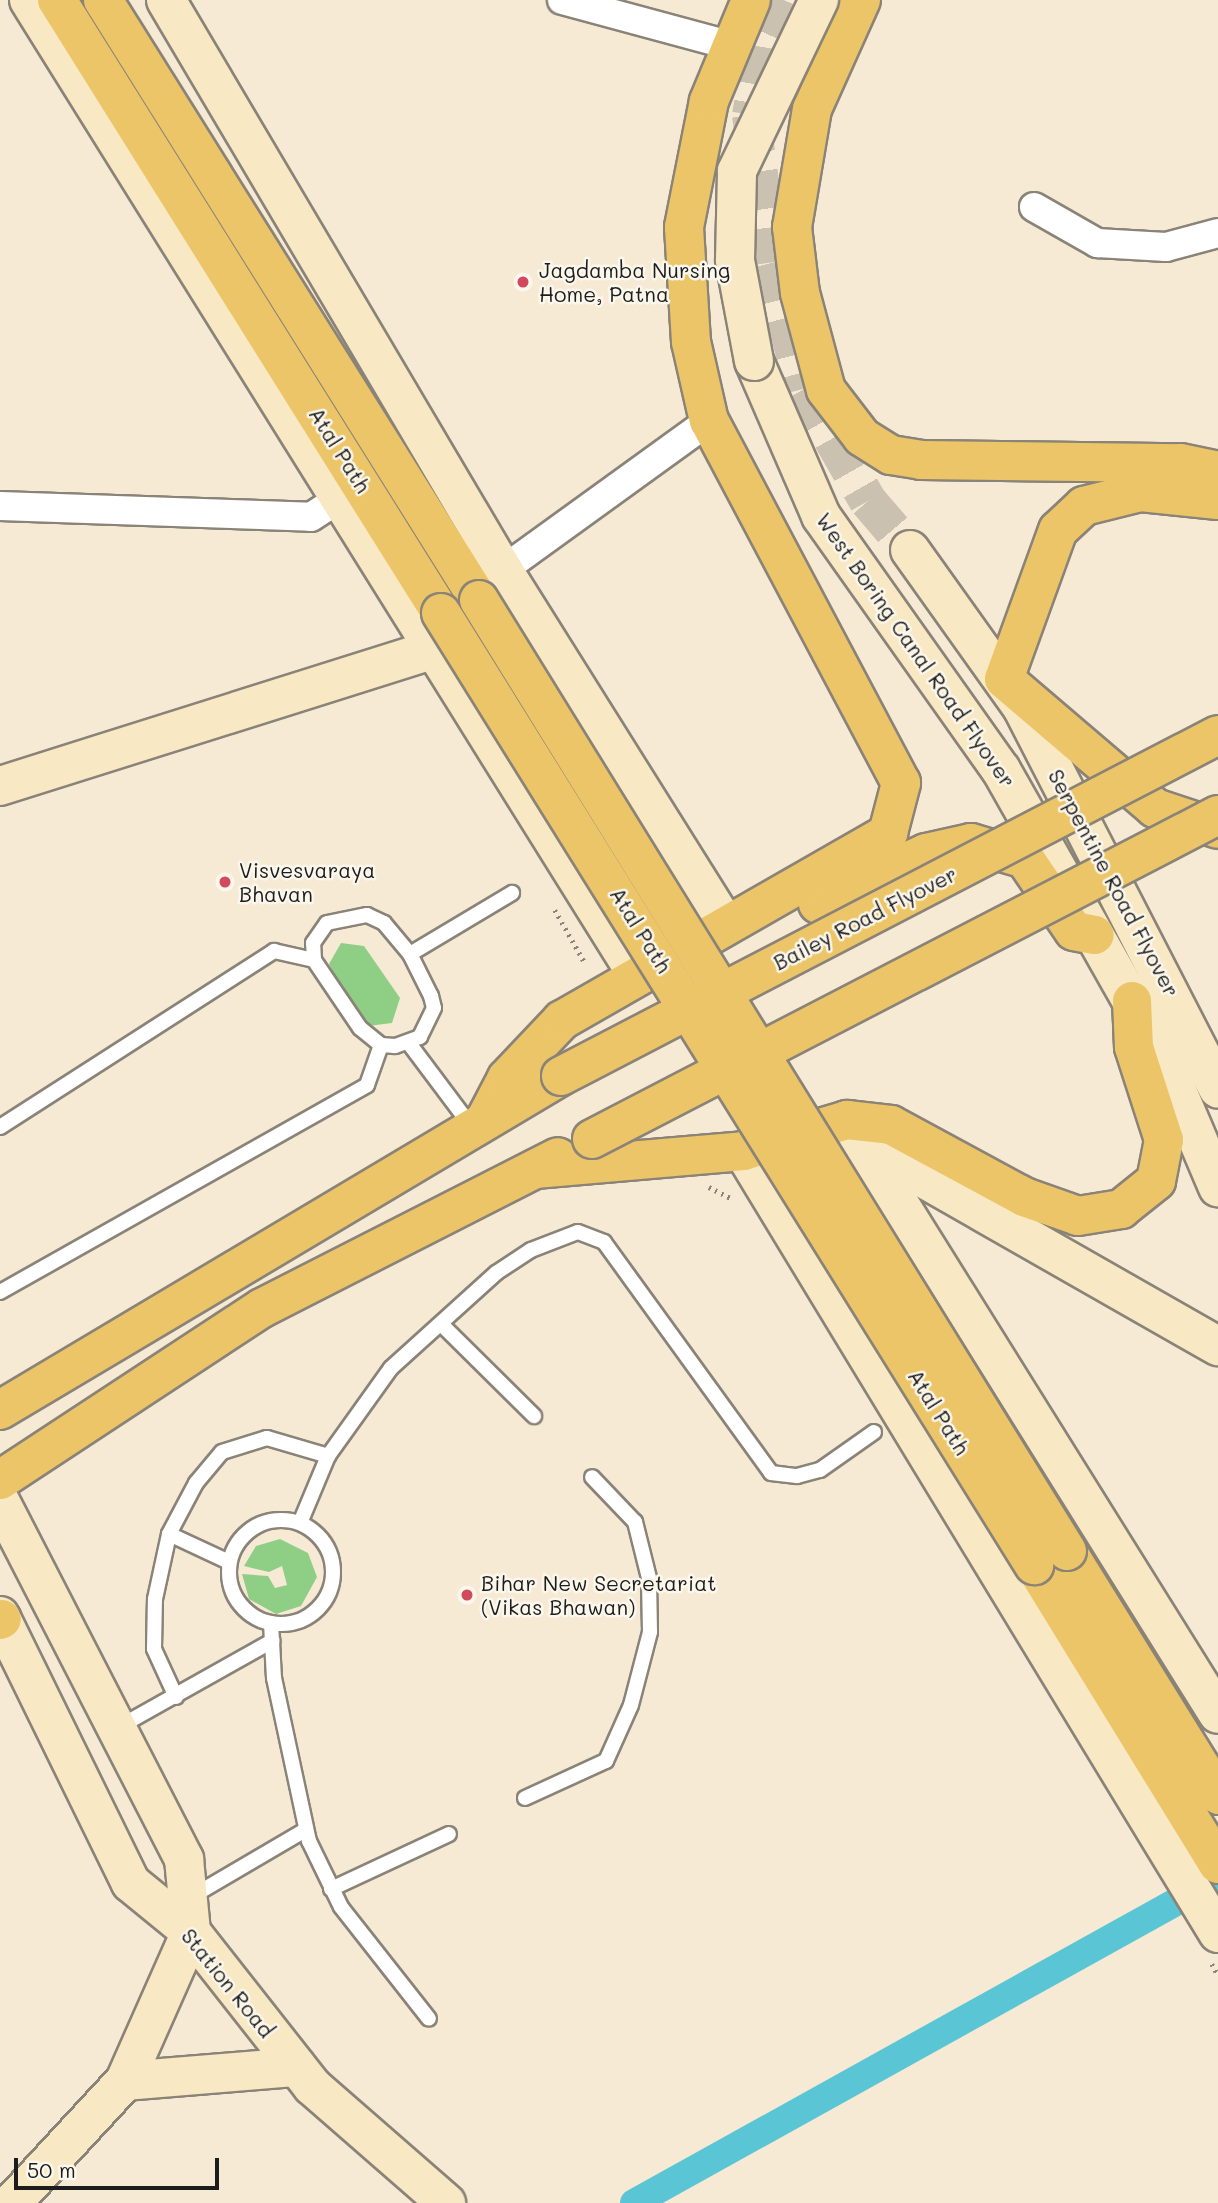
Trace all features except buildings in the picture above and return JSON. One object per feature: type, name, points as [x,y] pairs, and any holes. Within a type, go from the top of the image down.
[{"type":"main road","name":"Atal Path","points":[[58,0],[441,613],[1050,1558],[1218,1795]]},
{"type":"main road","name":"Atal Path","points":[[103,0],[699,946],[1050,1558],[1188,1818],[1218,1864]]},
{"type":"main road","points":[[490,1116],[507,1078],[562,1020],[636,973],[888,833],[901,783],[709,421],[691,342],[684,227],[709,101],[751,0]]},
{"type":"main road","points":[[861,0],[812,109],[792,227],[800,293],[826,390],[862,437],[891,455],[920,460],[1181,463],[1218,471]]},
{"type":"main road","points":[[1218,500],[1140,492],[1084,506],[1058,530],[1004,679],[1155,808],[1218,829]]},
{"type":"main road","name":"Bailey Road Flyover","points":[[0,1410],[561,1076],[1218,735]]},
{"type":"main road","points":[[0,1480],[262,1308],[1218,815]]},
{"type":"main road","points":[[490,1116],[551,1053],[634,1000],[859,881],[926,853],[971,843],[1025,859],[1074,931],[1095,935]]},
{"type":"main road","points":[[535,1169],[743,1151],[869,1123],[1024,1197],[1078,1216],[1121,1209],[1156,1181],[1164,1140],[1153,1090],[1134,1047],[1132,1000]]},
{"type":"street","points":[[29,0],[337,500],[636,973]]},
{"type":"street","points":[[166,0],[503,570],[671,844],[726,925]]},
{"type":"street","points":[[563,0],[732,46]]},
{"type":"street","name":"West Boring Canal Road Flyover","points":[[819,0],[737,171],[735,260],[754,361],[821,516],[1001,770],[1095,935]]},
{"type":"street","points":[[1034,207],[1071,234],[1097,243],[1166,247],[1218,233]]},
{"type":"street","points":[[503,570],[709,421]]},
{"type":"street","points":[[0,506],[312,517],[337,500]]},
{"type":"street","name":"Serpentine Road Flyover","points":[[910,550],[1004,679],[1218,1089]]},
{"type":"street","points":[[0,786],[431,650]]},
{"type":"street","points":[[591,901],[671,844]]},
{"type":"street","name":"Serpentine Road Flyover","points":[[1095,935],[1161,1053],[1218,1187]]},
{"type":"street","points":[[869,1123],[902,1166],[1218,1346]]},
{"type":"street","points":[[869,1123],[1218,1714]]},
{"type":"street","points":[[743,1151],[1165,1850],[1215,1928]]},
{"type":"street","points":[[0,1501],[119,1727],[184,1859],[190,1915],[125,2081],[12,2203]]},
{"type":"street","name":"Station Road","points":[[1,1618],[131,1883],[190,1915],[296,2067],[360,2134],[446,2203]]},
{"type":"street","points":[[125,2081],[296,2067]]},
{"type":"lane","points":[[410,954],[512,893]]},
{"type":"lane","points":[[350,914],[384,923],[410,954],[434,1008],[420,1037],[408,1042],[381,1045],[360,1028],[314,960],[318,932],[350,914]]},
{"type":"lane","points":[[0,1126],[274,951],[314,960]]},
{"type":"lane","points":[[408,1042],[490,1116]]},
{"type":"lane","points":[[0,1292],[367,1085],[381,1045]]},
{"type":"lane","points":[[300,1523],[328,1456],[391,1368],[531,1250],[578,1232],[593,1234],[771,1473],[797,1476],[820,1470],[874,1432]]},
{"type":"lane","points":[[441,1324],[534,1416]]},
{"type":"lane","points":[[176,1697],[154,1649],[155,1599],[169,1534],[196,1483],[222,1452],[267,1438],[328,1456]]},
{"type":"lane","points":[[525,1798],[606,1761],[631,1705],[650,1632],[649,1578],[635,1522],[592,1477]]},
{"type":"lane","points":[[260,1523],[300,1523],[324,1541],[332,1556],[331,1590],[309,1617],[271,1623],[245,1610],[234,1596],[229,1562],[235,1546],[260,1523]]},
{"type":"lane","points":[[169,1534],[229,1562]]},
{"type":"lane","points":[[271,1623],[305,1830],[331,1889],[429,2018]]},
{"type":"lane","points":[[119,1727],[272,1641]]},
{"type":"lane","points":[[190,1915],[305,1830]]},
{"type":"lane","points":[[331,1889],[449,1834]]},
{"type":"green space","points":[[341,943],[364,946],[400,998],[392,1023],[368,1026],[343,991],[329,964]]},
{"type":"green space","points":[[280,1539],[308,1553],[317,1577],[301,1606],[276,1614],[249,1599],[242,1574],[268,1576],[275,1588],[287,1585],[282,1566],[269,1572],[244,1566],[256,1546]]},
{"type":"waterway","points":[[634,2203],[1210,1883]]},
{"type":"tunnel","points":[[784,0],[763,47],[751,115],[771,263],[804,389],[868,501],[910,550]]},
{"type":"place","name":"Jagdamba Nursing Home, Patna","points":[[523,282]]},
{"type":"place","name":"Visvesvaraya Bhavan","points":[[225,882]]},
{"type":"place","name":"Bihar New Secretariat (Vikas Bhawan)","points":[[467,1595]]}]
